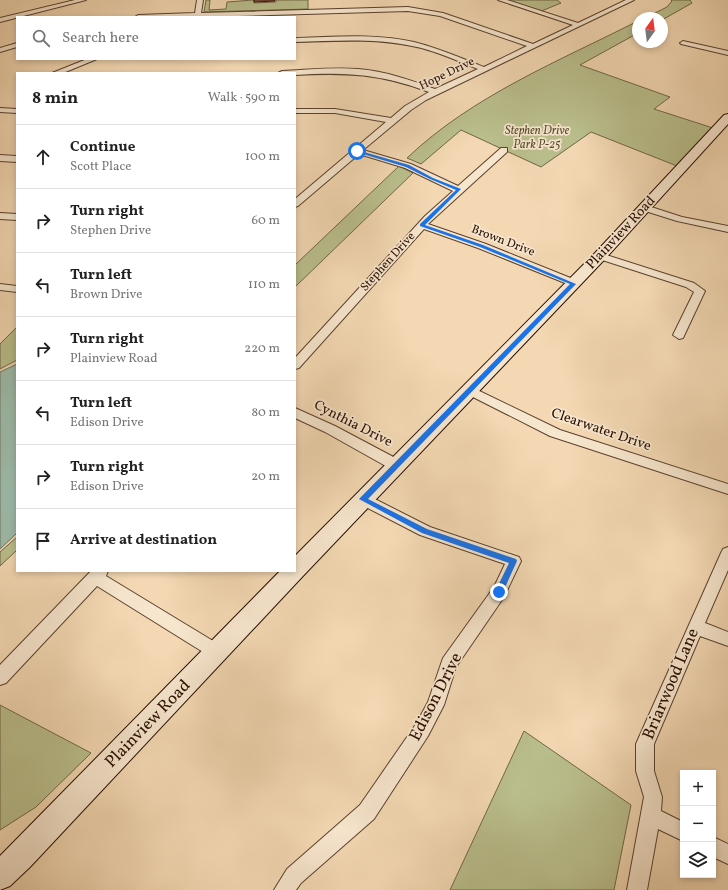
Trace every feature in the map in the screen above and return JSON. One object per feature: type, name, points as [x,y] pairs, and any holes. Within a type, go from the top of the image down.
[{"type":"main road","name":"Plainview Road","points":[[296,570],[396,465],[574,284],[728,117]]},
{"type":"main road","name":"Plainview Road","points":[[0,876],[294,572]]},
{"type":"street","points":[[17,16],[83,0]]},
{"type":"street","points":[[198,14],[200,0]]},
{"type":"street","points":[[501,0],[579,25]]},
{"type":"street","name":"Hope Drive","points":[[296,203],[408,108],[435,92],[629,0]]},
{"type":"street","points":[[158,16],[198,14],[255,15],[313,8],[398,8],[441,14],[533,46]]},
{"type":"street","points":[[0,20],[16,16]]},
{"type":"street","points":[[296,40],[367,38],[395,41],[426,48],[484,69]]},
{"type":"street","points":[[683,43],[728,53]]},
{"type":"street","points":[[0,50],[16,45]]},
{"type":"street","points":[[59,72],[90,60]]},
{"type":"street","points":[[296,73],[341,71],[370,72],[396,78],[435,92]]},
{"type":"street","points":[[0,110],[16,110]]},
{"type":"street","points":[[296,111],[335,111],[392,122]]},
{"type":"street","name":"Stephen Drive","points":[[296,364],[422,225],[504,150]]},
{"type":"street","points":[[357,151],[408,166],[431,178],[460,190]]},
{"type":"street","points":[[0,158],[16,159]]},
{"type":"street","points":[[645,208],[680,219],[728,229]]},
{"type":"street","points":[[0,216],[16,217]]},
{"type":"street","name":"Brown Drive","points":[[422,225],[482,246],[574,284]]},
{"type":"street","points":[[600,256],[690,285],[700,291],[679,336]]},
{"type":"street","points":[[0,287],[16,289]]},
{"type":"street","name":"Clearwater Drive","points":[[469,390],[555,433],[728,489]]},
{"type":"street","name":"Cynthia Drive","points":[[296,413],[330,429],[396,465]]},
{"type":"street","name":"Edison Drive","points":[[284,890],[294,876],[367,812],[422,730],[435,705],[449,663],[499,592],[514,561],[425,531],[363,499]]},
{"type":"street","name":"Briarwood Lane","points":[[637,890],[651,816],[653,797],[645,771],[645,744],[728,553]]},
{"type":"street","points":[[0,677],[98,574],[217,652]]},
{"type":"street","points":[[696,627],[728,639]]},
{"type":"street","points":[[651,816],[680,830]]},
{"type":"street","points":[[716,848],[728,854]]},
{"type":"green space","points":[[206,0],[210,0],[209,10],[226,9],[227,2],[253,0],[254,3],[276,2],[277,0],[308,0],[308,9],[204,12]]},
{"type":"green space","points":[[503,0],[557,0],[561,3],[539,12]]},
{"type":"green space","points":[[671,0],[690,0],[692,3],[668,17],[668,12],[657,12],[667,7],[672,1]]},
{"type":"green space","name":"Stephen Drive Park P-25","points":[[632,24],[632,36],[580,65],[670,97],[654,109],[713,128],[677,166],[591,132],[541,167],[461,130],[421,164],[407,158],[432,136],[459,116],[517,81]]},
{"type":"green space","points":[[399,166],[413,173],[296,286],[296,264]]},
{"type":"green space","points":[[16,328],[16,361],[0,369],[0,344]]},
{"type":"green space","points":[[16,538],[16,551],[0,566],[0,552]]},
{"type":"green space","points":[[0,705],[91,753],[36,807],[0,830]]},
{"type":"green space","points":[[524,731],[631,805],[614,890],[450,890]]},
{"type":"shaded area","points":[[16,364],[16,534],[0,549],[0,372]]},
{"type":"route","points":[[357,151],[408,166],[431,178],[460,190],[422,225],[482,246],[574,284],[363,499],[425,531],[514,561],[499,592]]}]
